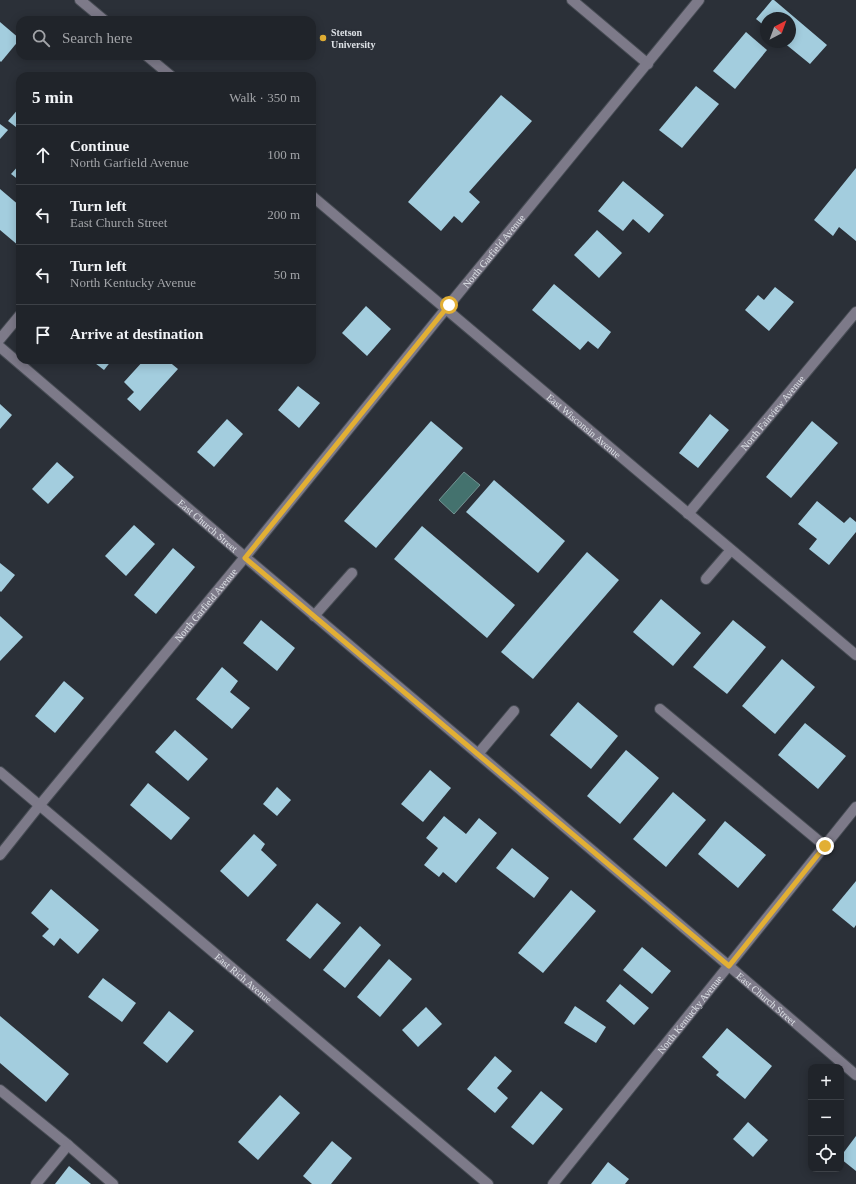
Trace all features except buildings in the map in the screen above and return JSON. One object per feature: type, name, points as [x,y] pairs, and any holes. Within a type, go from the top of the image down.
[{"type":"street","points":[[80,0],[99,16]]},
{"type":"street","points":[[572,0],[648,64]]},
{"type":"street","name":"North Garfield Avenue","points":[[0,855],[245,558],[446,309],[699,0]]},
{"type":"street","points":[[152,60],[166,72]]},
{"type":"street","name":"East Wisconsin Avenue","points":[[316,199],[856,655]]},
{"type":"street","name":"North Fairview Avenue","points":[[688,514],[856,312]]},
{"type":"street","points":[[0,339],[16,320]]},
{"type":"street","name":"East Church Street","points":[[0,347],[16,361]]},
{"type":"street","name":"East Church Street","points":[[20,364],[245,558],[856,1074]]},
{"type":"street","points":[[706,579],[731,550]]},
{"type":"street","points":[[314,616],[352,573]]},
{"type":"street","points":[[660,709],[825,846]]},
{"type":"street","points":[[478,754],[514,711]]},
{"type":"street","name":"East Rich Avenue","points":[[0,772],[488,1184]]},
{"type":"street","name":"North Kentucky Avenue","points":[[553,1184],[856,807]]},
{"type":"street","points":[[0,1090],[68,1145],[113,1184]]},
{"type":"street","points":[[36,1184],[68,1145]]},
{"type":"shaded area","points":[[464,472],[480,485],[454,514],[439,500]]},
{"type":"place","name":"Stetson University","points":[[323,38]]},
{"type":"route","points":[[449,305],[245,558],[729,966],[825,846]]}]
